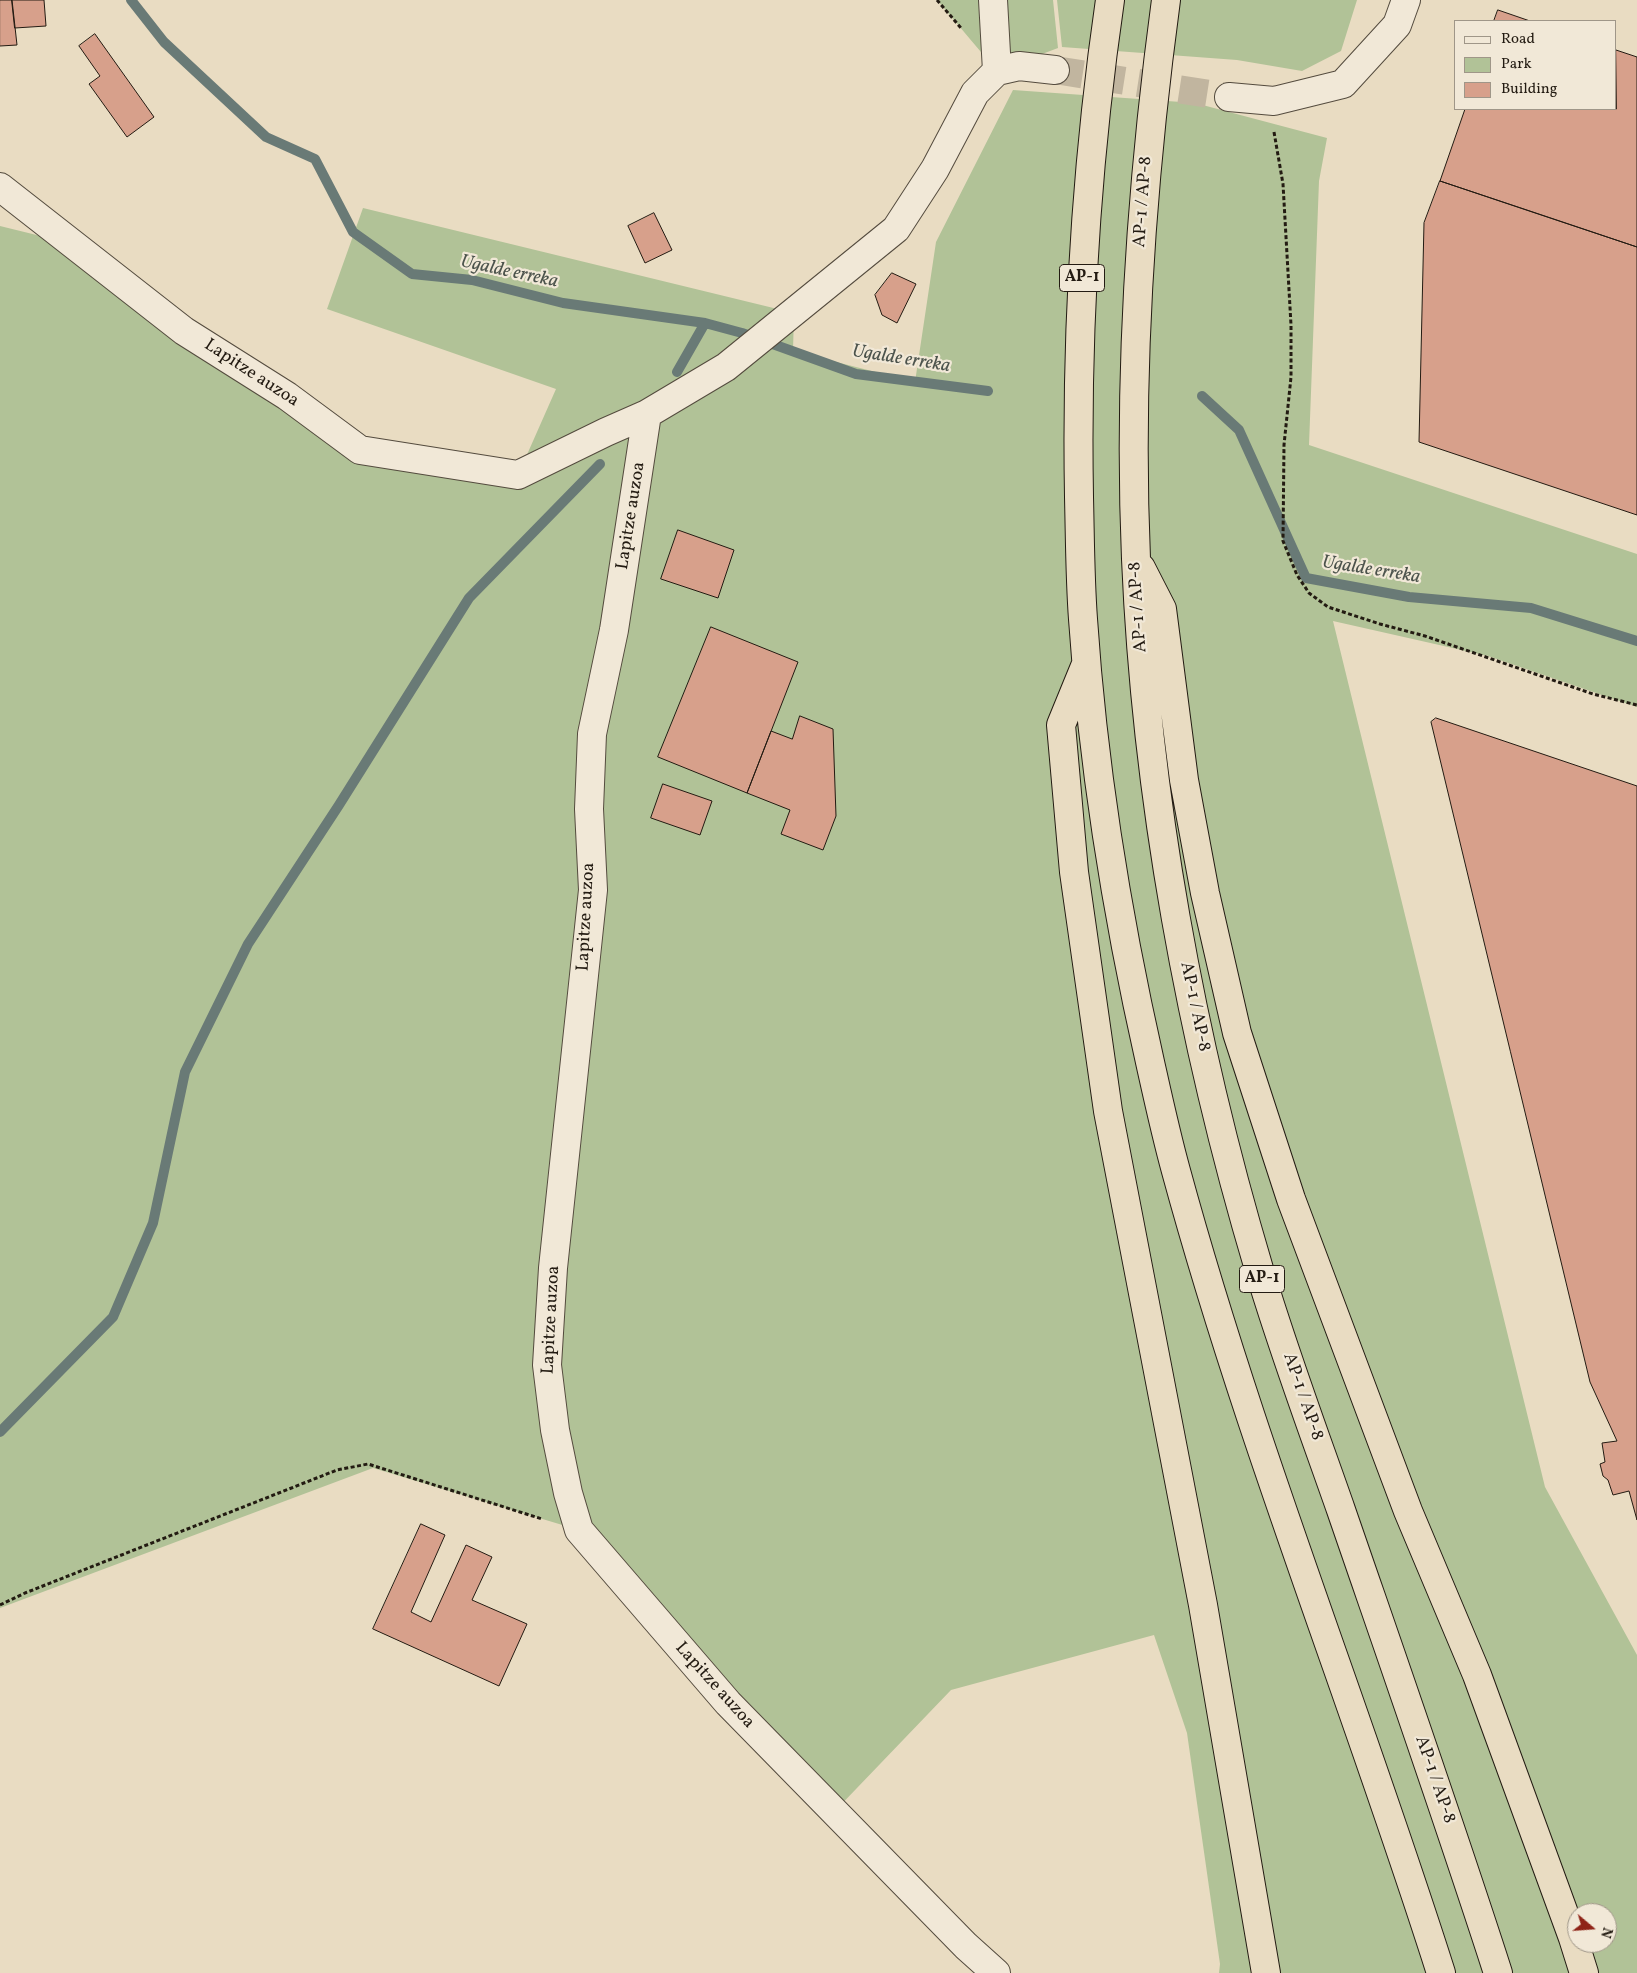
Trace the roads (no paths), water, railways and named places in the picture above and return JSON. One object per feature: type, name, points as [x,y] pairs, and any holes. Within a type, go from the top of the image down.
[{"type":"highway","name":"AP-1","points":[[1110,0],[1098,79],[1087,199],[1080,318],[1079,468],[1083,619],[1087,660],[1098,772],[1127,959],[1174,1165],[1207,1282],[1245,1398],[1408,1868],[1441,1973]]},
{"type":"highway","name":"AP-1 / AP-8","points":[[1166,0],[1154,89],[1144,187],[1136,313],[1134,441],[1136,558],[1152,764],[1167,862],[1183,956],[1202,1044],[1239,1196],[1260,1271],[1461,1857],[1498,1973]]},
{"type":"highway","points":[[1136,558],[1162,609],[1184,780],[1205,893],[1237,1033],[1291,1198],[1408,1511],[1477,1675],[1584,1973]]},
{"type":"highway","points":[[1087,660],[1061,725],[1074,872],[1108,1110],[1201,1595],[1266,1973]]},
{"type":"street","points":[[993,0],[997,71]]},
{"type":"street","points":[[1229,97],[1274,101],[1343,84],[1397,25],[1406,0]]},
{"type":"street","points":[[647,414],[726,367],[896,229],[935,169],[974,93],[997,71],[1019,66],[1055,70]]},
{"type":"street","name":"Lapitze auzoa","points":[[0,187],[184,331],[287,396],[360,450],[518,475],[647,414]]},
{"type":"street","name":"Lapitze auzoa","points":[[647,414],[614,630],[592,734],[589,809],[593,890],[554,1268],[547,1365],[555,1430],[568,1494],[579,1530],[728,1703],[924,1904],[996,1973]]},
{"type":"waterway","name":"Ugalde erreka","points":[[131,0],[164,42],[266,137],[315,159],[353,232],[412,274],[472,280],[563,303],[705,323],[742,333],[856,374],[988,391]]},
{"type":"waterway","points":[[677,372],[705,323]]},
{"type":"waterway","name":"Ugalde erreka","points":[[1202,396],[1239,430],[1306,578],[1409,597],[1531,608],[1637,641]]},
{"type":"waterway","points":[[0,1432],[113,1317],[153,1223],[185,1072],[248,944],[339,805],[469,598],[600,464]]},
{"type":"tunnel","points":[[1055,70],[1229,97]]}]
